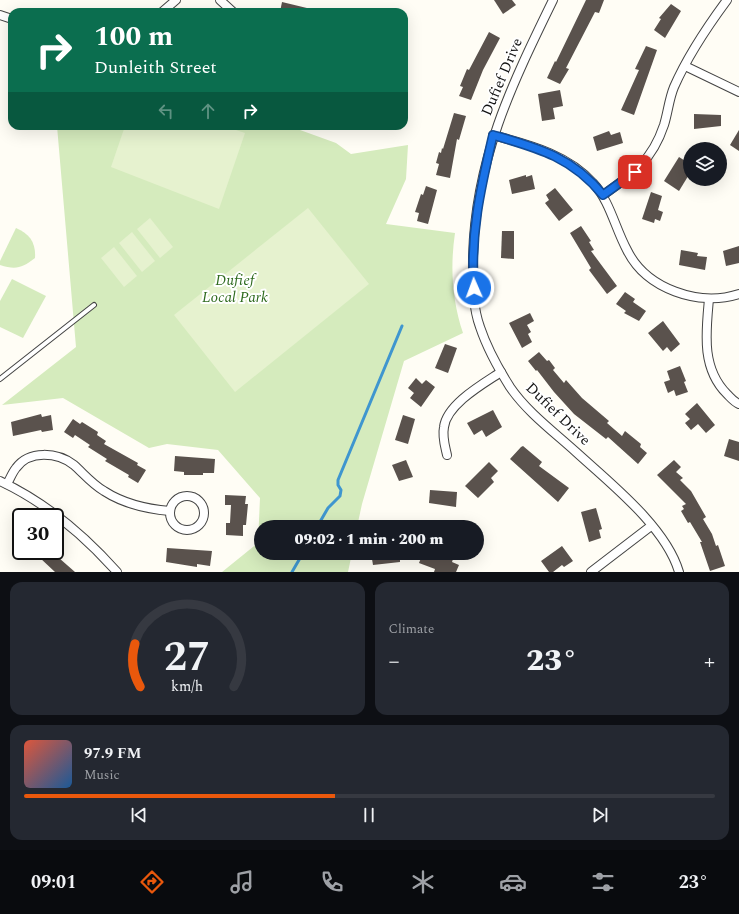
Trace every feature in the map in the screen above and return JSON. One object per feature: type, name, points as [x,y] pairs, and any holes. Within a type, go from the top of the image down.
[{"type":"street","points":[[167,8],[176,0]]},
{"type":"street","points":[[220,0],[229,8]]},
{"type":"street","name":"Dufief Drive","points":[[553,0],[512,85],[493,135],[478,200],[473,237],[474,301],[480,327],[501,372],[511,388],[532,413],[635,504],[665,544],[679,572]]},
{"type":"street","points":[[603,195],[635,172],[651,153],[663,126],[674,87],[704,32],[727,0]]},
{"type":"street","points":[[685,66],[739,92]]},
{"type":"street","points":[[493,135],[540,149],[564,160],[592,182],[603,195],[627,251],[637,265],[651,279],[682,294],[709,299],[739,294]]},
{"type":"street","points":[[709,299],[706,336],[708,357],[722,388],[739,404]]},
{"type":"street","points":[[447,455],[444,442],[444,426],[450,413],[465,397],[501,372]]},
{"type":"street","points":[[117,572],[101,554],[70,526],[31,497],[3,483],[16,467],[27,459],[38,455],[49,455],[72,464],[89,481],[118,499],[146,509],[170,511]]},
{"type":"street","points":[[190,496],[200,501],[204,511],[204,517],[198,526],[187,530],[177,526],[173,522],[170,511],[175,501],[179,498],[190,496]]},
{"type":"street","points":[[591,572],[651,526]]},
{"type":"lane","points":[[0,379],[94,305]]},
{"type":"green space","name":"Dufief Local Park","points":[[57,130],[300,130],[336,143],[351,154],[408,145],[406,179],[386,224],[455,233],[452,271],[454,296],[463,333],[404,361],[359,520],[259,520],[260,498],[218,450],[167,444],[149,448],[63,398],[2,405],[76,347]]},
{"type":"green space","points":[[124,130],[236,130],[245,133],[219,209],[111,167]]},
{"type":"green space","points":[[308,208],[369,284],[235,392],[174,315]]},
{"type":"green space","points":[[150,218],[173,247],[160,258],[137,229]]},
{"type":"green space","points":[[16,228],[25,233],[33,243],[35,258],[22,266],[15,268],[0,265],[0,261]]},
{"type":"green space","points":[[132,232],[155,261],[142,272],[119,243]]},
{"type":"green space","points":[[114,247],[137,276],[124,287],[101,258]]},
{"type":"green space","points":[[12,279],[46,296],[23,338],[0,327],[0,301]]},
{"type":"green space","name":"Dufief Local Park","points":[[254,546],[254,560],[351,560],[348,572],[222,572]]},
{"type":"building","points":[[494,0],[512,0],[516,5],[503,14]]},
{"type":"building","points":[[586,0],[604,0],[599,13],[595,12],[566,68],[569,69],[560,84],[547,78]]},
{"type":"building","points":[[282,2],[307,8],[281,8]]},
{"type":"building","points":[[671,4],[681,11],[665,38],[654,30],[661,19],[659,18]]},
{"type":"building","points":[[489,32],[500,38],[483,70],[471,100],[459,96],[463,87],[460,86],[467,69],[469,70]]},
{"type":"building","points":[[646,46],[657,50],[634,115],[621,110],[639,70],[635,69]]},
{"type":"building","points":[[560,90],[563,106],[553,108],[555,119],[542,121],[538,94]]},
{"type":"building","points":[[454,113],[466,116],[459,140],[457,139],[450,178],[436,175],[439,164],[436,163],[439,152],[441,153],[442,148],[443,149]]},
{"type":"building","points":[[694,114],[721,115],[721,126],[694,129]]},
{"type":"building","points":[[739,130],[739,151],[730,145]]},
{"type":"building","points":[[609,131],[611,135],[620,132],[623,143],[597,151],[593,137]]},
{"type":"building","points":[[679,157],[683,160],[683,184],[679,191],[664,181]]},
{"type":"building","points":[[526,175],[526,177],[532,175],[535,189],[512,194],[509,180]]},
{"type":"building","points":[[426,186],[437,190],[428,224],[417,221],[419,213],[415,212],[421,194],[423,195]]},
{"type":"building","points":[[555,188],[573,210],[559,221],[545,203],[549,200],[546,195]]},
{"type":"building","points":[[651,192],[662,196],[658,210],[663,212],[660,221],[655,219],[654,223],[642,219]]},
{"type":"building","points":[[581,226],[591,241],[589,242],[594,250],[591,251],[617,286],[607,294],[589,270],[591,268],[570,233]]},
{"type":"building","points":[[502,231],[514,231],[514,259],[501,258]]},
{"type":"building","points":[[739,246],[739,263],[726,266],[723,251]]},
{"type":"building","points":[[681,250],[698,253],[697,256],[707,257],[705,270],[679,265]]},
{"type":"building","points":[[625,292],[635,299],[633,302],[646,311],[639,321],[624,313],[626,311],[616,304]]},
{"type":"building","points":[[530,313],[534,321],[527,325],[531,332],[528,334],[532,342],[522,348],[509,323]]},
{"type":"building","points":[[663,321],[680,344],[671,352],[667,347],[663,351],[648,333]]},
{"type":"building","points":[[445,344],[457,348],[448,373],[435,368]]},
{"type":"building","points":[[539,352],[547,361],[549,360],[555,368],[553,370],[564,383],[566,380],[582,398],[609,421],[607,423],[622,436],[625,431],[641,444],[640,447],[647,453],[638,464],[608,437],[606,439],[574,414],[554,392],[528,361]]},
{"type":"building","points":[[680,366],[686,381],[684,382],[688,392],[676,396],[674,390],[668,393],[664,382],[670,380],[667,371]]},
{"type":"building","points":[[416,378],[422,384],[426,380],[435,387],[421,407],[410,398],[414,393],[408,388]]},
{"type":"building","points":[[697,403],[715,425],[706,433],[698,424],[691,430],[685,423],[690,419],[685,414]]},
{"type":"building","points":[[493,410],[502,427],[486,437],[482,430],[474,435],[467,423]]},
{"type":"building","points":[[41,414],[42,417],[51,415],[53,430],[42,432],[41,430],[13,436],[11,422]]},
{"type":"building","points":[[403,415],[415,419],[408,444],[395,440]]},
{"type":"building","points":[[73,419],[80,424],[82,422],[98,432],[97,435],[106,441],[104,444],[138,463],[137,465],[146,470],[138,483],[128,477],[129,475],[105,461],[107,459],[88,447],[90,445],[75,435],[73,438],[64,432]]},
{"type":"building","points":[[729,439],[739,442],[739,461],[724,456]]},
{"type":"building","points":[[523,446],[542,462],[539,466],[569,488],[558,502],[510,459]]},
{"type":"building","points":[[175,456],[215,459],[214,473],[203,473],[203,475],[184,475],[184,472],[174,471]]},
{"type":"building","points":[[406,460],[413,477],[399,481],[392,465]]},
{"type":"building","points":[[674,460],[681,467],[676,472],[683,478],[680,480],[691,491],[706,517],[703,519],[712,534],[716,546],[718,545],[725,566],[710,571],[700,542],[702,542],[690,522],[688,523],[681,511],[684,509],[682,506],[686,504],[657,475]]},
{"type":"building","points":[[489,462],[498,471],[491,478],[494,482],[478,498],[465,486]]},
{"type":"building","points":[[430,490],[457,492],[456,507],[429,503]]},
{"type":"building","points":[[225,495],[246,496],[245,504],[248,504],[246,525],[243,525],[243,536],[226,535],[226,523],[230,523],[231,505],[225,505]]},
{"type":"building","points":[[596,508],[602,529],[599,530],[601,538],[589,542],[581,512]]},
{"type":"building","points":[[562,546],[573,561],[564,567],[562,565],[553,572],[549,572],[541,561]]},
{"type":"building","points":[[167,548],[212,551],[210,566],[197,564],[197,567],[166,562]]},
{"type":"building","points":[[42,560],[61,560],[75,572],[55,572]]},
{"type":"building","points":[[372,560],[400,560],[400,562],[373,565]]},
{"type":"building","points":[[420,560],[453,560],[452,562],[459,565],[456,572],[434,572],[435,569],[419,563]]},
{"type":"waterway","points":[[321,520],[328,508],[340,496],[341,490],[338,485],[338,480],[402,326]]},
{"type":"waterway","points":[[292,572],[299,560]]},
{"type":"route","points":[[474,288],[473,237],[478,200],[493,135],[540,149],[564,160],[592,182],[603,195],[635,172]]}]
